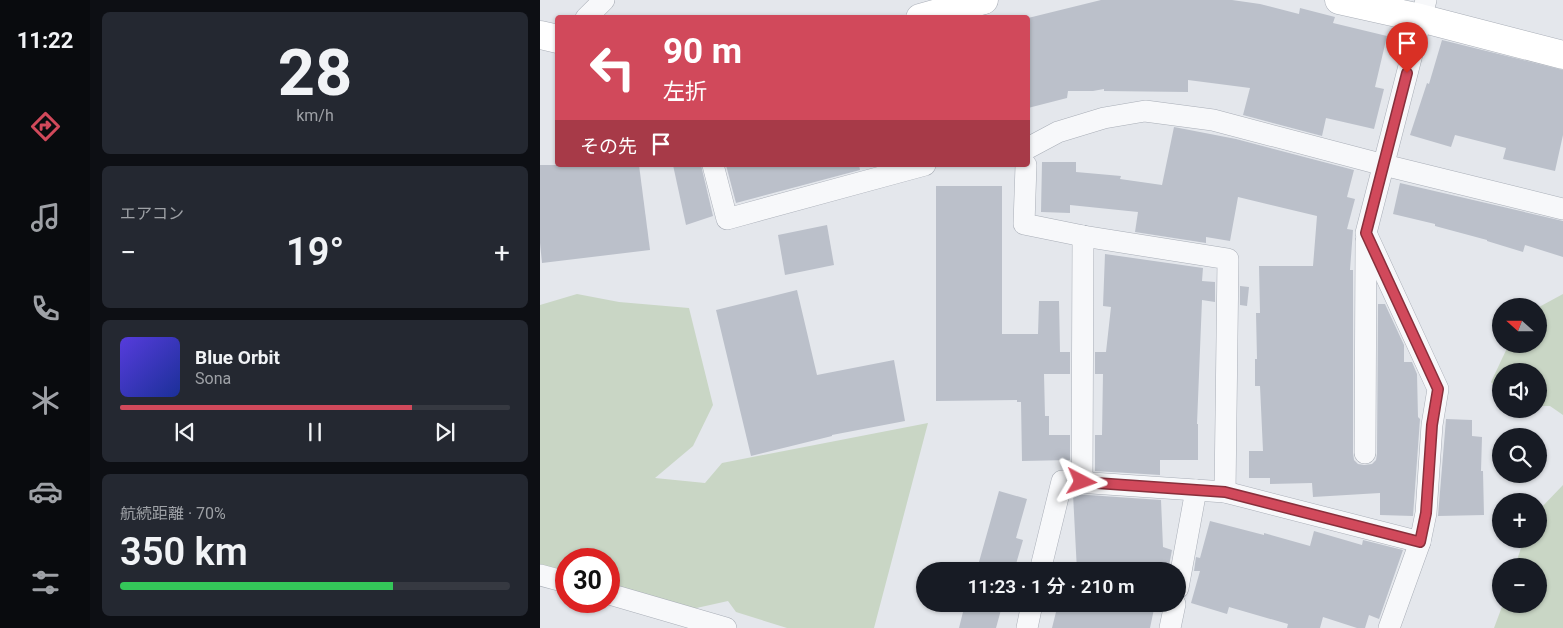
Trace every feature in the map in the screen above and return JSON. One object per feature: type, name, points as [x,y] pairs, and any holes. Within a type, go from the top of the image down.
[{"type":"street","points":[[589,15],[604,0]]},
{"type":"street","points":[[1339,0],[1423,9],[1563,55]]},
{"type":"street","points":[[932,15],[967,6]]},
{"type":"street","points":[[1365,453],[1366,233],[1423,9]]},
{"type":"street","points":[[540,35],[555,38]]},
{"type":"street","points":[[1030,147],[1058,132],[1104,118],[1145,111],[1213,120],[1384,166],[1563,209]]},
{"type":"street","points":[[714,167],[727,219],[918,167]]},
{"type":"street","points":[[1026,167],[1024,224],[1083,236],[1228,259],[1225,492]]},
{"type":"street","points":[[1366,233],[1438,389],[1432,425],[1426,513],[1420,542],[1388,628]]},
{"type":"street","points":[[1082,482],[1083,236]]},
{"type":"street","points":[[1042,562],[1062,481],[1225,492],[1420,542]]},
{"type":"street","points":[[1183,562],[1196,490]]},
{"type":"street","points":[[540,575],[555,579]]},
{"type":"street","points":[[620,597],[726,628]]},
{"type":"street","points":[[1027,628],[1030,612]]},
{"type":"street","points":[[1170,628],[1173,612]]},
{"type":"green space","points":[[577,294],[619,302],[689,308],[713,405],[693,446],[655,478],[705,483],[722,463],[928,423],[874,628],[787,628],[736,612],[728,601],[692,609],[620,590],[620,548],[555,548],[555,572],[540,568],[540,305]]},
{"type":"green space","points":[[1563,294],[1563,415],[1547,406],[1547,363],[1500,363],[1505,353],[1548,352],[1548,302]]},
{"type":"green space","points":[[1563,485],[1563,628],[1494,628],[1500,613],[1547,613],[1547,558],[1518,558],[1521,548],[1547,548],[1547,502]]},
{"type":"building","points":[[1101,0],[1232,0],[1260,4],[1299,14],[1300,8],[1335,17],[1333,23],[1387,36],[1375,87],[1384,89],[1374,129],[1326,118],[1322,136],[1243,115],[1250,88],[1188,80],[1188,92],[1104,91],[1104,89],[1068,91],[1067,98],[1030,107],[1030,18]]},
{"type":"building","points":[[1442,40],[1563,70],[1563,135],[1555,171],[1503,159],[1506,148],[1455,135],[1451,147],[1410,135],[1427,83],[1429,84]]},
{"type":"building","points":[[1174,127],[1236,139],[1354,170],[1347,197],[1355,199],[1347,229],[1353,230],[1350,270],[1353,270],[1354,460],[1358,464],[1364,465],[1372,464],[1376,460],[1378,304],[1385,304],[1404,345],[1404,362],[1412,362],[1417,374],[1418,417],[1420,419],[1413,516],[1380,515],[1380,493],[1313,497],[1312,483],[1270,484],[1270,478],[1249,478],[1249,451],[1263,451],[1260,386],[1255,386],[1255,359],[1257,359],[1256,313],[1260,313],[1259,266],[1313,266],[1317,216],[1238,197],[1230,241],[1206,237],[1206,243],[1135,232],[1138,212],[1070,205],[1070,213],[1041,212],[1042,162],[1076,162],[1076,172],[1121,176],[1120,179],[1162,185]]},
{"type":"building","points":[[540,165],[555,165],[555,167],[639,167],[650,250],[542,263],[540,243]]},
{"type":"building","points":[[673,167],[701,167],[713,216],[686,225]]},
{"type":"building","points":[[727,167],[859,167],[860,170],[736,203]]},
{"type":"building","points":[[1400,183],[1563,221],[1563,257],[1525,245],[1523,252],[1435,226],[1435,224],[1393,214]]},
{"type":"building","points":[[936,186],[1002,186],[1002,334],[1038,334],[1039,301],[1059,301],[1060,352],[1070,352],[1070,374],[1044,374],[1045,416],[1049,416],[1049,435],[1070,435],[1070,460],[1022,461],[1021,402],[1017,402],[1017,400],[936,401]]},
{"type":"building","points":[[827,225],[834,265],[785,275],[778,235]]},
{"type":"building","points":[[1105,254],[1203,268],[1202,281],[1215,282],[1215,302],[1202,300],[1197,424],[1198,460],[1160,460],[1160,475],[1095,471],[1095,435],[1102,435],[1103,374],[1095,374],[1095,352],[1106,352],[1111,307],[1103,306]]},
{"type":"building","points":[[1240,286],[1249,287],[1247,306],[1240,305]]},
{"type":"building","points":[[797,290],[817,375],[894,360],[905,421],[832,435],[751,456],[716,310]]},
{"type":"building","points":[[1446,419],[1472,420],[1472,436],[1482,437],[1481,471],[1483,471],[1484,515],[1438,516]]},
{"type":"building","points":[[999,491],[1027,499],[1016,538],[1023,540],[1017,562],[979,562]]},
{"type":"building","points":[[1073,494],[1161,500],[1163,547],[1172,550],[1170,562],[1077,562]]},
{"type":"building","points":[[1210,521],[1310,546],[1314,531],[1362,545],[1363,540],[1403,550],[1379,619],[1369,615],[1365,628],[1357,628],[1323,617],[1320,628],[1287,628],[1288,624],[1229,607],[1227,614],[1191,603],[1200,571],[1194,571],[1196,557],[1200,558]]},
{"type":"building","points":[[963,612],[1000,612],[996,628],[959,628]]},
{"type":"building","points":[[1056,612],[1153,612],[1150,628],[1052,628]]},
{"type":"route","points":[[1082,482],[1225,492],[1420,542],[1426,513],[1432,425],[1438,389],[1366,233],[1407,73]]}]
